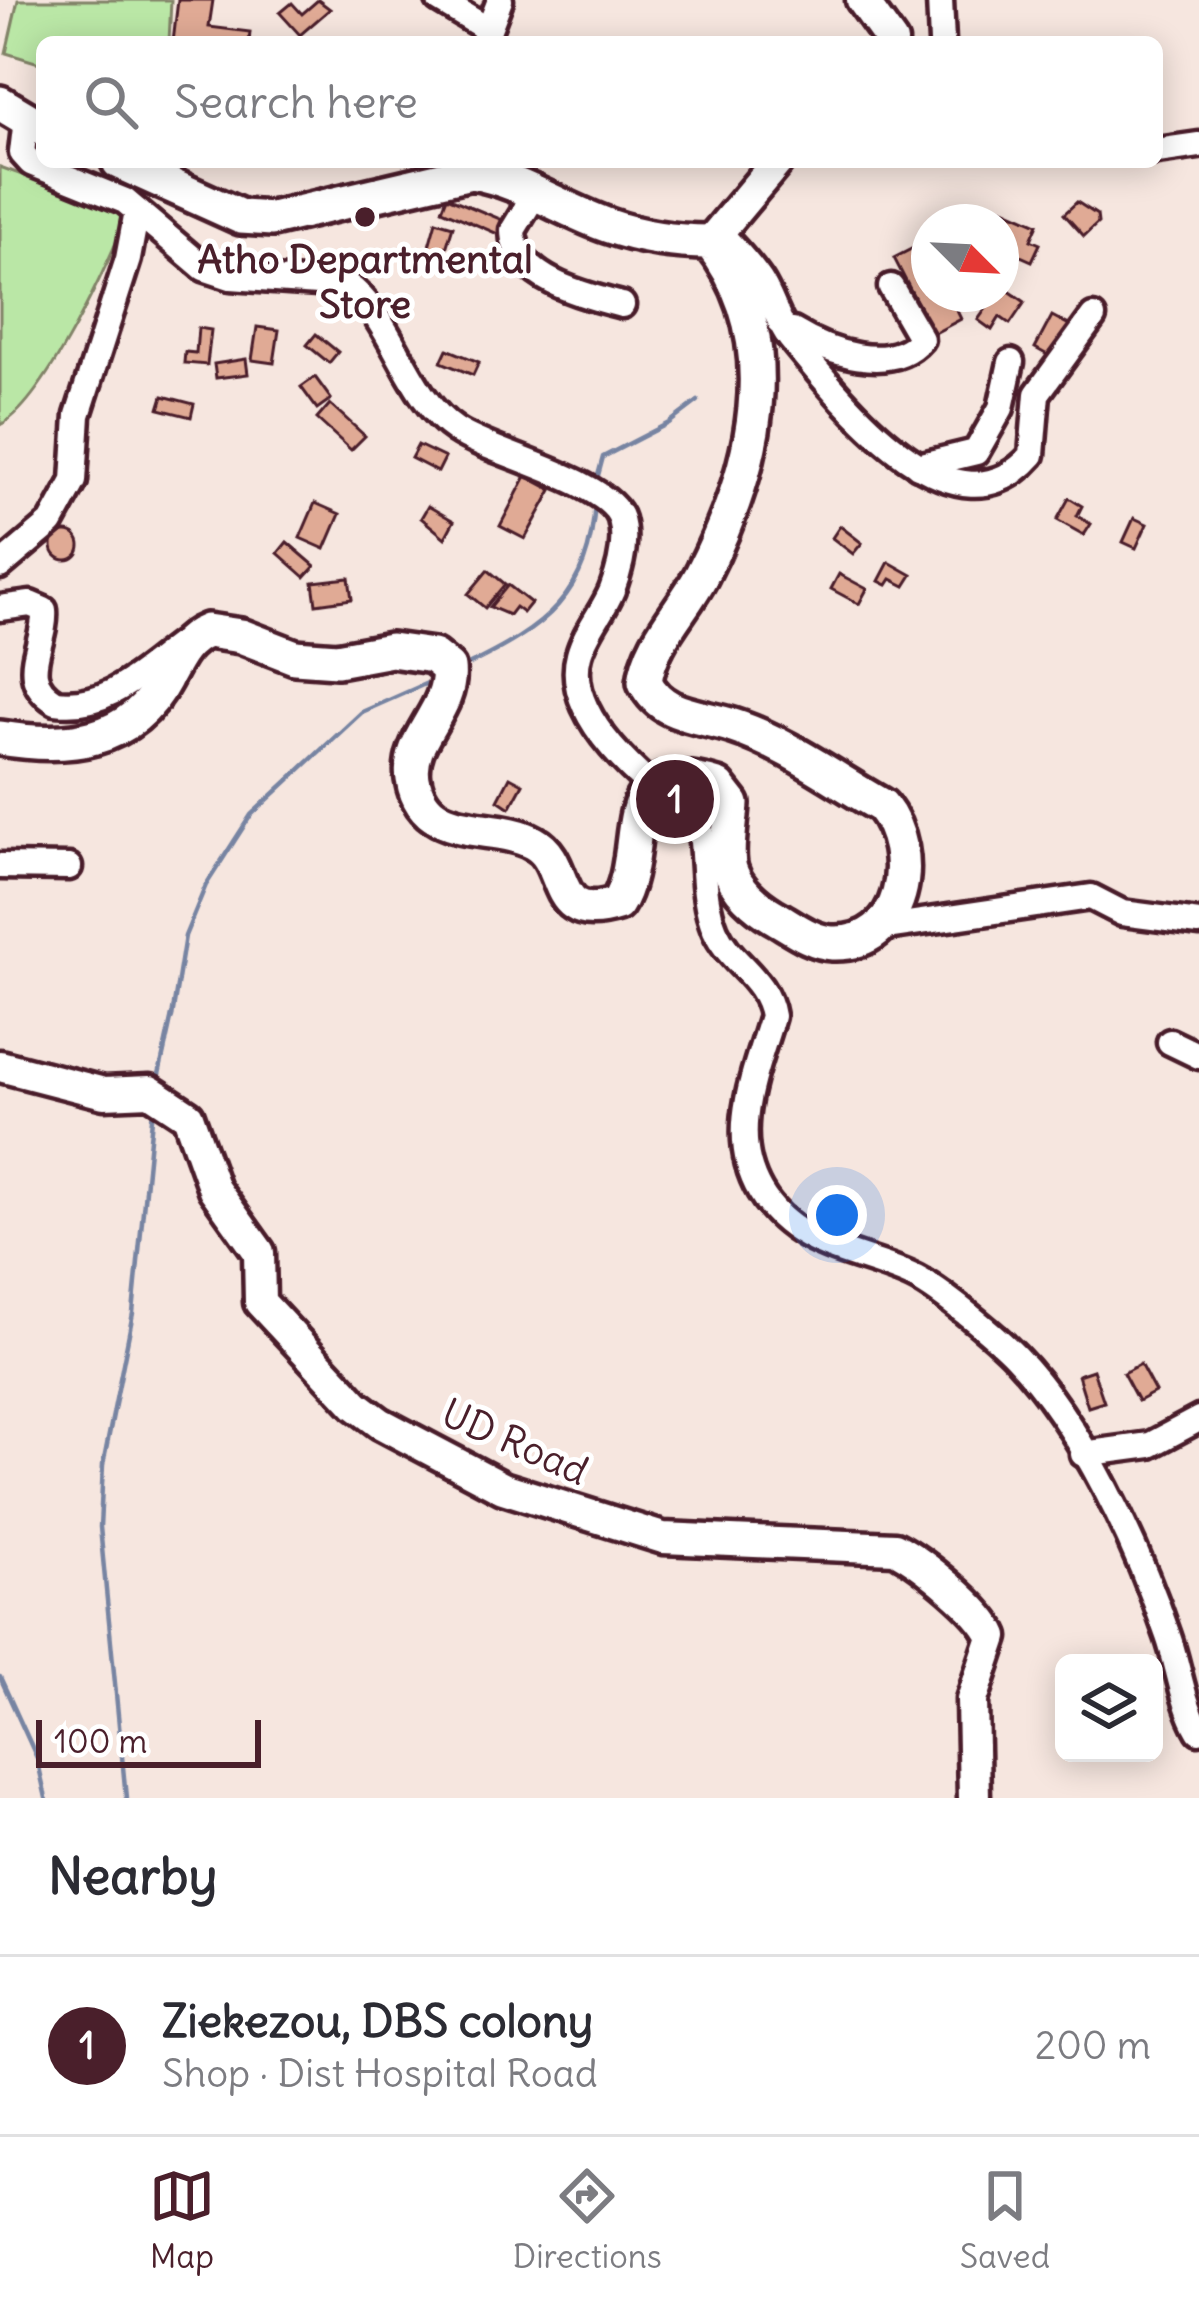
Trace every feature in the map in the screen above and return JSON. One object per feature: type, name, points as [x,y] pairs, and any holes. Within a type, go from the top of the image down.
[{"type":"highway","points":[[132,168],[241,218],[272,219],[464,168]]},
{"type":"highway","points":[[1,740],[76,741],[123,728],[141,716],[191,637],[222,632],[316,660],[391,650],[433,656],[448,668],[450,688],[416,755],[412,775],[417,793],[451,827],[529,839],[543,848],[559,889],[576,905],[598,910],[617,904],[628,888],[637,811],[652,785],[670,778],[718,785],[733,805],[729,866],[739,887],[764,910],[826,943],[856,942],[880,928],[896,907],[903,878],[897,825],[882,806],[758,735],[670,710],[653,698],[645,682],[657,643],[701,575],[754,432],[757,348],[746,304],[714,236],[668,242],[608,226],[471,168]]},
{"type":"main road","points":[[862,0],[888,36]]},
{"type":"main road","points":[[714,236],[772,168]]},
{"type":"main road","name":"UD Road","points":[[0,1066],[104,1094],[150,1091],[188,1116],[214,1190],[259,1252],[260,1302],[356,1405],[393,1430],[503,1488],[626,1531],[663,1538],[895,1548],[917,1560],[958,1601],[980,1614],[993,1637],[972,1700],[974,1798]]},
{"type":"street","points":[[439,0],[485,36]]},
{"type":"street","points":[[489,36],[500,0]]},
{"type":"street","points":[[940,0],[943,36]]},
{"type":"street","points":[[23,116],[22,153],[36,165]]},
{"type":"street","points":[[1163,150],[1199,145]]},
{"type":"street","points":[[42,168],[137,211],[204,268],[231,277],[346,285],[444,422],[518,461],[603,494],[616,507],[622,522],[621,568],[583,644],[578,669],[594,724],[612,750],[700,826],[707,904],[716,932],[770,998],[772,1016],[742,1132],[752,1176],[764,1197],[821,1245],[916,1278],[1019,1359],[1083,1454],[1151,1591],[1199,1731]]},
{"type":"street","points":[[535,194],[513,230],[518,250],[572,292],[622,305]]},
{"type":"street","points":[[0,566],[51,523],[74,481],[78,415],[128,259],[137,211]]},
{"type":"street","points":[[714,236],[761,282],[781,323],[885,442],[918,466],[969,484],[1016,474],[1036,446],[1037,394],[1093,316]]},
{"type":"street","points":[[781,323],[845,354],[900,355],[921,339],[891,287]]},
{"type":"street","points":[[918,466],[976,452],[1001,408],[1011,362]]},
{"type":"street","points":[[0,608],[30,604],[44,610],[33,673],[45,695],[69,704],[91,702],[122,688],[191,637]]},
{"type":"street","points":[[0,866],[69,867]]},
{"type":"street","points":[[880,928],[1091,897],[1122,914],[1199,923]]},
{"type":"street","points":[[1170,1042],[1199,1056]]},
{"type":"street","points":[[1083,1454],[1150,1445],[1199,1419]]},
{"type":"green space","points":[[18,0],[171,0],[169,36],[36,36],[36,62],[6,53]]},
{"type":"green space","points":[[0,167],[128,213],[55,362],[17,412],[0,425]]},
{"type":"building","points":[[178,0],[213,0],[209,27],[250,32],[250,36],[174,36]]},
{"type":"building","points":[[318,0],[330,9],[300,35],[280,13],[292,3],[302,14]]},
{"type":"building","points":[[447,197],[505,221],[500,235],[442,210]]},
{"type":"building","points":[[1077,202],[1097,215],[1098,223],[1084,236],[1064,214]]},
{"type":"building","points":[[1019,216],[1038,224],[1031,240],[1040,244],[1032,261],[1019,255]]},
{"type":"building","points":[[436,221],[453,226],[443,258],[427,253]]},
{"type":"building","points":[[911,249],[911,291],[894,258]]},
{"type":"building","points":[[922,312],[958,312],[961,319],[933,334]]},
{"type":"building","points":[[984,312],[1018,312],[1010,324],[1000,317],[992,330],[978,320]]},
{"type":"building","points":[[1052,316],[1071,326],[1053,358],[1035,348]]},
{"type":"building","points":[[257,327],[279,330],[274,363],[252,360]]},
{"type":"building","points":[[198,328],[211,330],[207,365],[184,363],[185,352],[196,353]]},
{"type":"building","points":[[316,334],[338,352],[329,363],[307,345]]},
{"type":"building","points":[[447,349],[479,362],[473,375],[441,362]]},
{"type":"building","points":[[246,359],[248,374],[216,378],[214,364]]},
{"type":"building","points":[[315,377],[331,399],[317,409],[301,387]]},
{"type":"building","points":[[163,396],[194,404],[191,417],[159,409]]},
{"type":"building","points":[[330,404],[365,436],[351,450],[317,419]]},
{"type":"building","points":[[418,445],[445,458],[438,472],[411,458]]},
{"type":"building","points":[[526,476],[552,490],[525,539],[500,526]]},
{"type":"building","points":[[1069,498],[1082,506],[1077,516],[1091,524],[1084,535],[1057,520]]},
{"type":"building","points":[[315,503],[340,514],[325,549],[300,538]]},
{"type":"building","points":[[428,506],[454,521],[445,538],[421,518]]},
{"type":"building","points":[[1134,518],[1147,524],[1136,548],[1123,542]]},
{"type":"building","points":[[840,526],[862,543],[853,554],[832,538]]},
{"type":"building","points":[[66,532],[76,536],[80,546],[76,556],[66,560],[56,556],[52,546],[56,536]]},
{"type":"building","points":[[287,542],[315,566],[305,577],[278,553]]},
{"type":"building","points":[[889,562],[912,575],[905,586],[891,579],[887,585],[879,581]]},
{"type":"building","points":[[488,570],[505,584],[485,608],[468,594]]},
{"type":"building","points":[[839,574],[867,589],[859,604],[831,589]]},
{"type":"building","points":[[349,578],[352,599],[316,604],[313,582]]},
{"type":"building","points":[[508,585],[531,603],[523,613],[515,607],[509,615],[490,607]]},
{"type":"building","points":[[510,777],[523,784],[510,808],[498,800]]},
{"type":"building","points":[[1140,1364],[1155,1392],[1138,1401],[1123,1373]]},
{"type":"building","points":[[1093,1370],[1104,1402],[1088,1407],[1078,1375]]},
{"type":"waterway","points":[[596,483],[603,457],[669,423],[698,401]]},
{"type":"waterway","points":[[464,667],[518,638],[558,605],[584,562],[595,501]]},
{"type":"waterway","points":[[172,1017],[185,936],[206,885],[251,815],[362,712],[434,680]]},
{"type":"waterway","points":[[158,1079],[172,1015]]},
{"type":"waterway","points":[[126,1798],[100,1527],[103,1465],[133,1313],[153,1108]]},
{"type":"waterway","points":[[0,1677],[37,1758],[46,1798]]},
{"type":"place","name":"Atho Departmental Store","points":[[365,217]]},
{"type":"place","name":"Ziekezou, DBS colony","points":[[675,799]]}]
